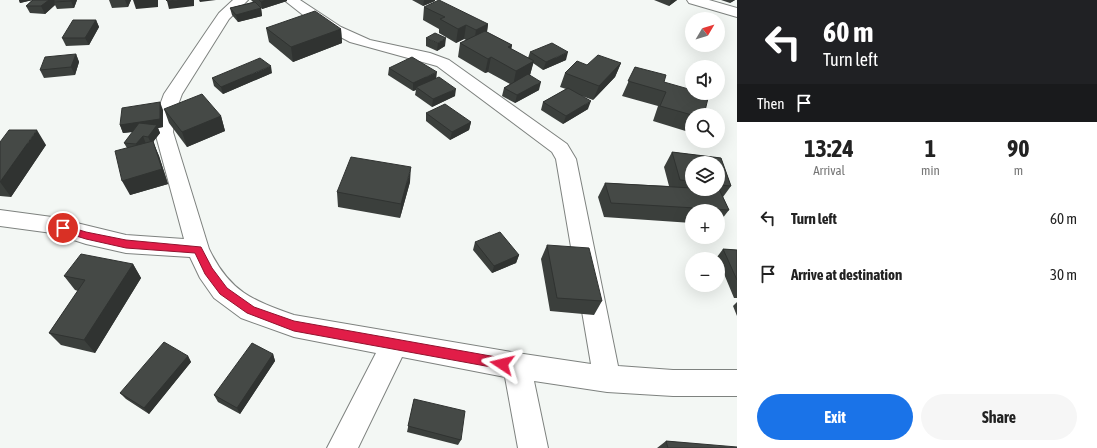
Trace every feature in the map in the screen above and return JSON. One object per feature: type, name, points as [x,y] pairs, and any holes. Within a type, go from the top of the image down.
[{"type":"street","points":[[241,0],[224,16],[173,94],[166,113],[164,132],[198,249],[208,271],[223,291],[250,310],[294,326],[517,366],[607,380],[673,383],[737,383]]},
{"type":"street","points":[[291,0],[338,31],[364,42],[386,49],[430,58],[442,63],[560,148],[566,159],[607,380]]},
{"type":"street","points":[[694,0],[736,11]]},
{"type":"street","points":[[0,218],[52,225],[86,235],[126,244],[198,249]]},
{"type":"street","points":[[342,448],[396,344]]},
{"type":"street","points":[[517,366],[533,448]]},
{"type":"building","points":[[33,0],[49,0],[41,6],[26,6]]},
{"type":"building","points":[[54,0],[71,0],[71,1],[54,2]]},
{"type":"building","points":[[439,0],[488,24],[476,30],[466,25],[458,29],[440,19],[445,17],[424,7]]},
{"type":"building","points":[[255,2],[261,8],[236,15],[230,8]]},
{"type":"building","points":[[315,11],[341,29],[291,47],[266,28]]},
{"type":"building","points":[[73,20],[96,20],[85,38],[62,38]]},
{"type":"building","points":[[485,31],[512,45],[508,47],[534,61],[516,71],[491,57],[488,59],[460,43]]},
{"type":"building","points":[[435,33],[446,38],[438,43],[426,38]]},
{"type":"building","points":[[552,43],[568,52],[546,62],[530,52]]},
{"type":"building","points":[[76,54],[71,67],[40,70],[45,57]]},
{"type":"building","points":[[598,55],[621,63],[599,86],[565,73],[577,61],[587,65]]},
{"type":"building","points":[[412,57],[437,72],[413,83],[389,68]]},
{"type":"building","points":[[260,58],[271,66],[221,87],[212,78]]},
{"type":"building","points":[[635,67],[666,75],[664,82],[685,88],[685,100],[708,100],[706,108],[685,108],[685,113],[660,106],[666,92],[628,81]]},
{"type":"building","points":[[528,74],[541,82],[517,95],[504,88]]},
{"type":"building","points":[[439,77],[456,89],[433,99],[416,87]]},
{"type":"building","points":[[568,88],[591,101],[566,116],[543,102]]},
{"type":"building","points":[[202,94],[221,116],[182,132],[164,109]]},
{"type":"building","points":[[160,102],[160,119],[120,125],[122,108]]},
{"type":"building","points":[[445,104],[471,122],[452,132],[426,113]]},
{"type":"building","points":[[139,123],[157,125],[148,137],[143,136],[136,144],[124,143]]},
{"type":"building","points":[[9,130],[37,130],[0,182],[0,142]]},
{"type":"building","points":[[153,141],[162,169],[122,181],[115,151]]},
{"type":"building","points":[[672,152],[705,156],[685,156],[685,180],[680,180]]},
{"type":"building","points":[[351,157],[411,167],[401,204],[337,192]]},
{"type":"building","points":[[725,169],[731,186],[725,186]]},
{"type":"building","points":[[605,183],[685,188],[685,196],[722,196],[729,210],[725,210],[725,204],[685,204],[685,207],[611,203]]},
{"type":"building","points":[[500,232],[519,255],[494,266],[475,242]]},
{"type":"building","points":[[547,245],[589,248],[602,301],[557,298]]},
{"type":"building","points":[[723,249],[737,250],[737,280],[725,252]]},
{"type":"building","points":[[81,254],[133,264],[84,340],[49,333],[85,280],[64,276]]},
{"type":"building","points":[[164,342],[188,356],[144,408],[120,393]]},
{"type":"building","points":[[252,343],[273,354],[237,408],[214,395]]},
{"type":"building","points":[[414,399],[465,411],[461,440],[408,426]]},
{"type":"building","points":[[666,441],[737,447],[737,448],[668,448]]},
{"type":"route","points":[[63,228],[126,244],[198,249],[208,271],[223,291],[250,310],[294,326],[502,364]]}]
